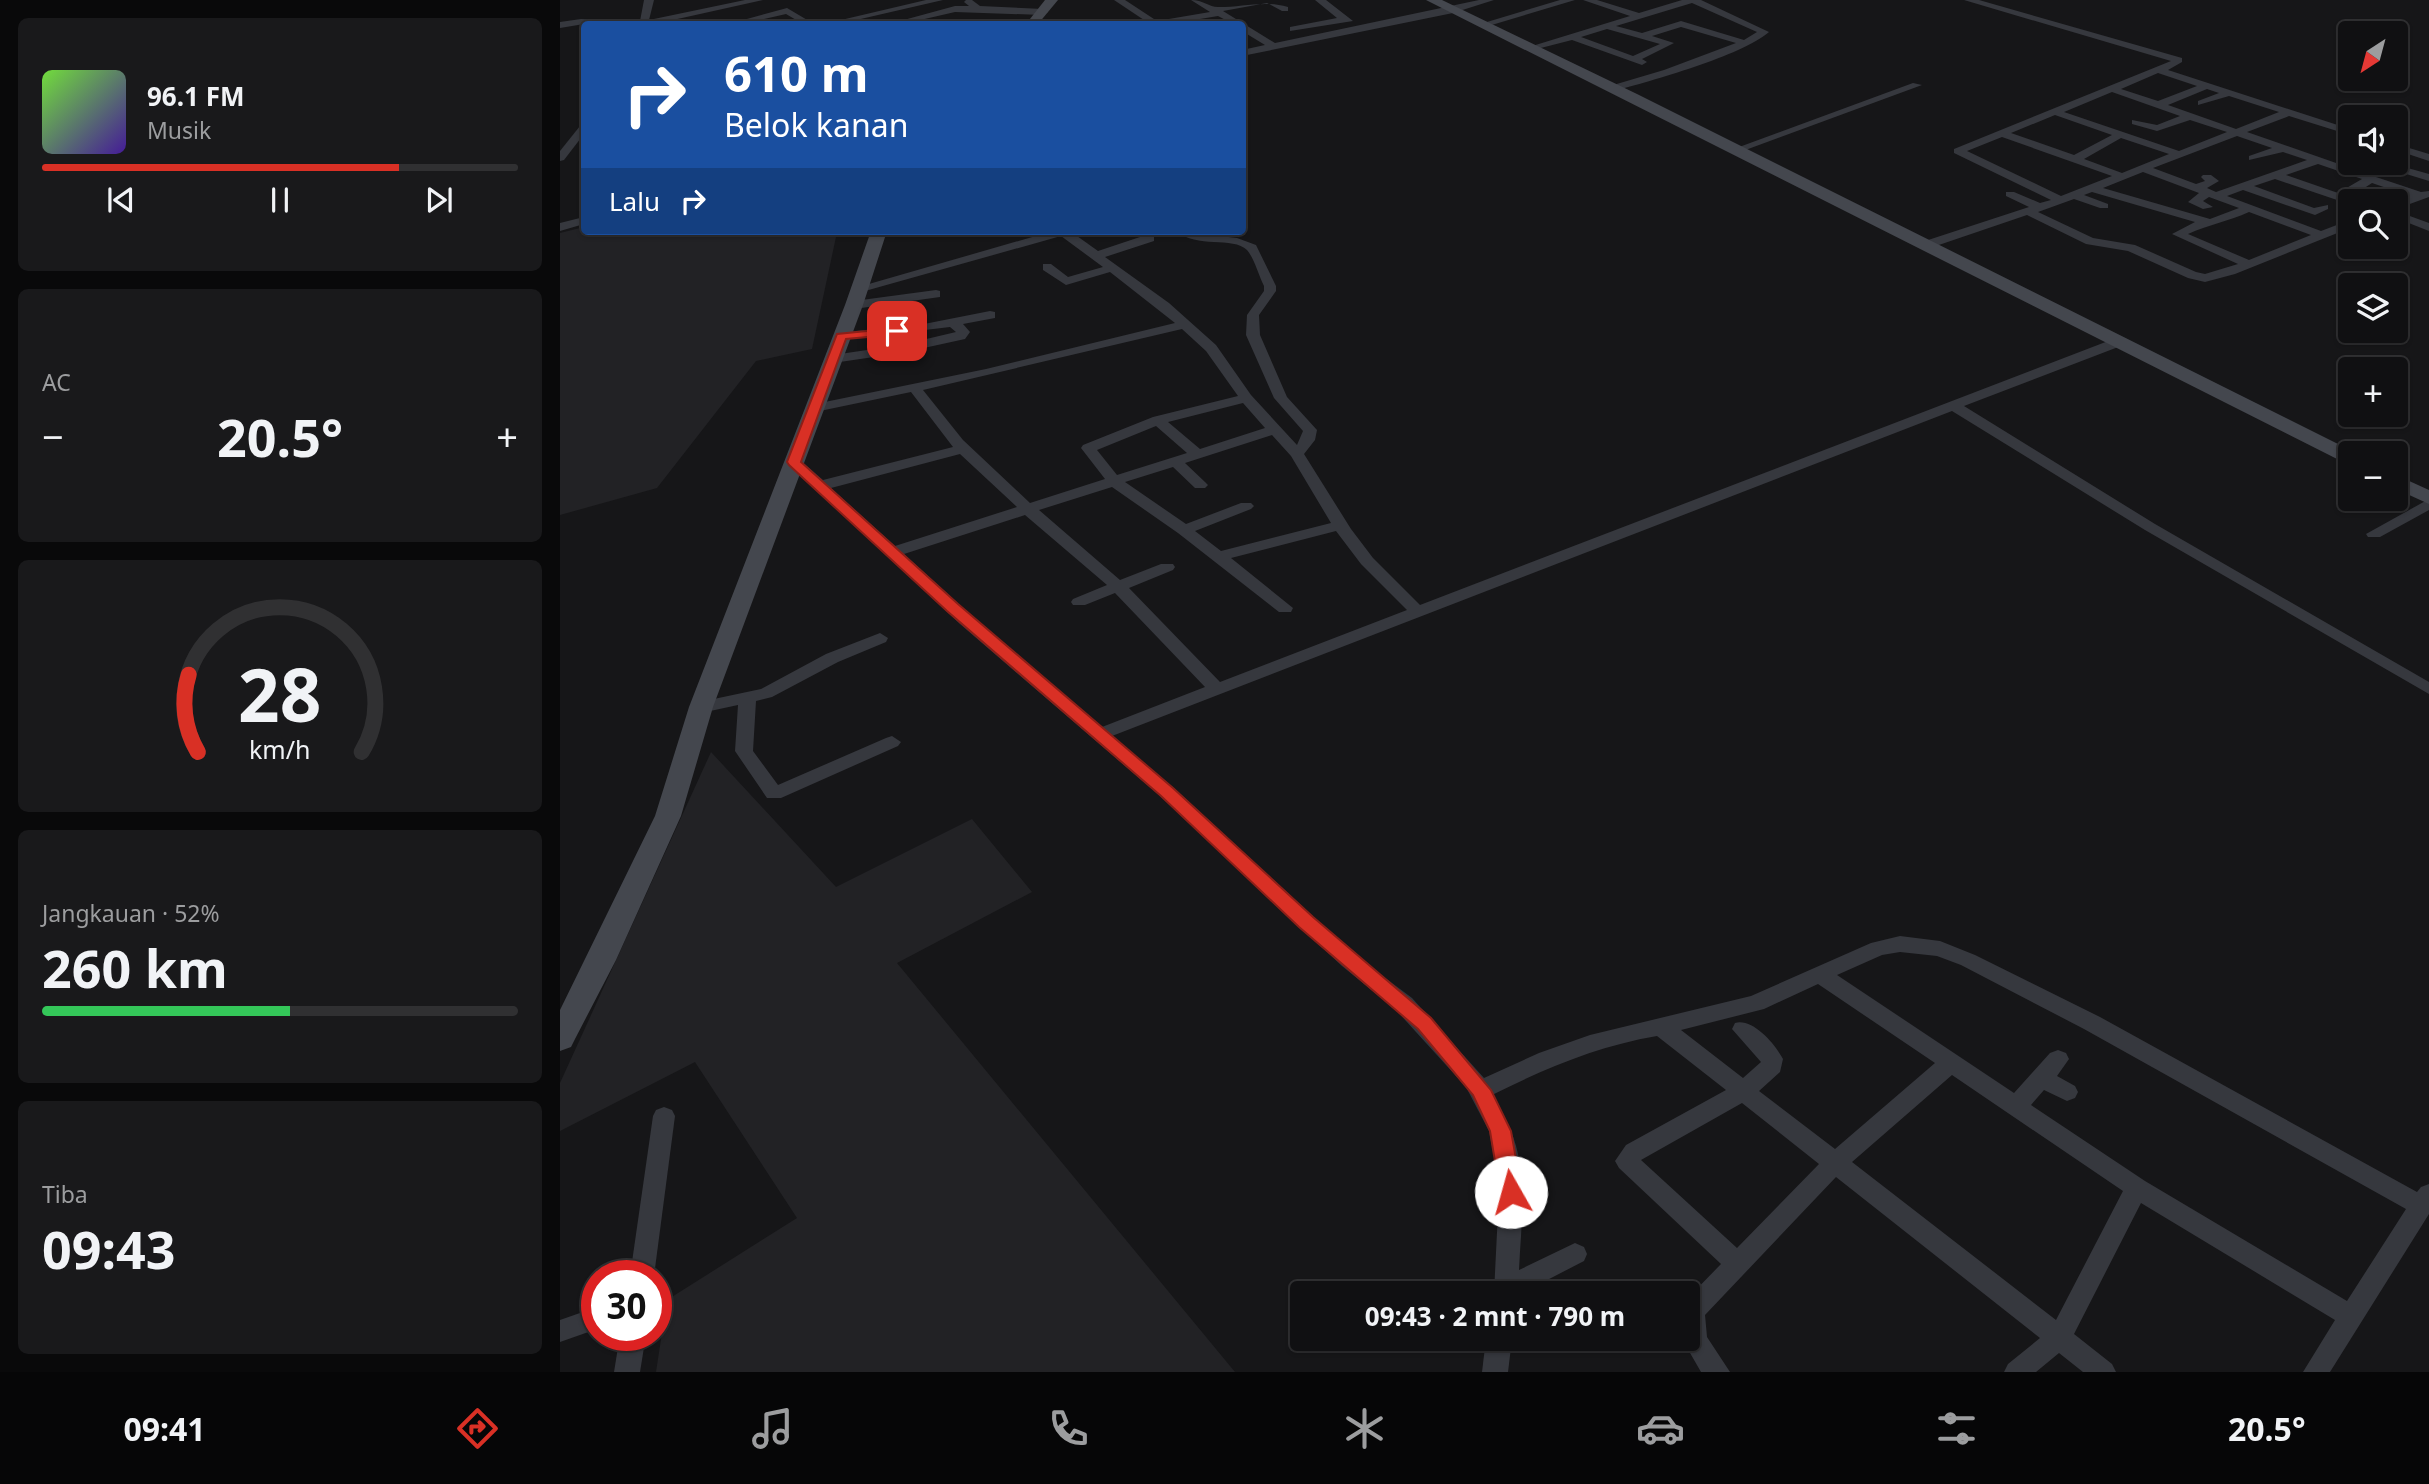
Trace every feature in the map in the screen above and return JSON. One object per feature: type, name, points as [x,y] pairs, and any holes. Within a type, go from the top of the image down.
[{"type":"main road","points":[[1035,15],[1052,0]]},
{"type":"main road","points":[[1432,0],[1614,88],[2338,452]]},
{"type":"main road","points":[[560,1039],[653,852],[668,816],[701,707],[858,296],[878,235]]},
{"type":"main road","points":[[2408,487],[2429,498]]},
{"type":"street","points":[[645,21],[649,0]]},
{"type":"street","points":[[657,21],[758,0]]},
{"type":"street","points":[[848,21],[872,10],[898,9],[938,0]]},
{"type":"street","points":[[967,0],[978,9]]},
{"type":"street","points":[[1119,0],[1151,21]]},
{"type":"street","points":[[1196,0],[1233,21]]},
{"type":"street","points":[[1170,21],[1268,0],[1285,9]]},
{"type":"street","points":[[1320,0],[1359,28]]},
{"type":"street","points":[[1246,52],[1489,0]]},
{"type":"street","points":[[1482,24],[1570,0]]},
{"type":"street","points":[[1588,0],[1639,16]]},
{"type":"street","points":[[1532,49],[1693,0],[1765,31],[1745,43],[1668,72],[1614,88]]},
{"type":"street","points":[[1969,0],[2179,60],[2161,70],[2109,88],[1958,151],[2067,198],[2104,206]]},
{"type":"street","points":[[718,8],[740,21]]},
{"type":"street","points":[[898,9],[915,19]]},
{"type":"street","points":[[907,21],[958,9],[1035,15]]},
{"type":"street","points":[[750,21],[787,11],[805,21],[819,14]]},
{"type":"street","points":[[938,14],[952,21]]},
{"type":"street","points":[[670,18],[676,21]]},
{"type":"street","points":[[1293,29],[1344,19]]},
{"type":"street","points":[[560,24],[581,22]]},
{"type":"street","points":[[1644,35],[1678,24],[1745,43]]},
{"type":"street","points":[[1606,26],[1669,43],[1633,59]]},
{"type":"street","points":[[1712,33],[1730,27]]},
{"type":"street","points":[[1246,29],[1273,46]]},
{"type":"street","points":[[1573,37],[1668,72]]},
{"type":"street","points":[[1651,51],[1664,55]]},
{"type":"street","points":[[1678,59],[1691,63]]},
{"type":"street","points":[[2161,70],[2229,93],[2289,118],[2305,130],[2323,123],[2338,128]]},
{"type":"street","points":[[1736,150],[1917,85]]},
{"type":"street","points":[[2158,105],[2209,85]]},
{"type":"street","points":[[2109,88],[2284,149],[2425,194]]},
{"type":"street","points":[[2202,103],[2229,93]]},
{"type":"street","points":[[2052,111],[2179,154]]},
{"type":"street","points":[[2136,122],[2157,128],[2191,116]]},
{"type":"street","points":[[1926,245],[2067,198],[2237,132],[2289,118]]},
{"type":"street","points":[[560,158],[581,132]]},
{"type":"street","points":[[2001,133],[2121,176]]},
{"type":"street","points":[[2075,159],[2120,134]]},
{"type":"street","points":[[571,145],[581,143]]},
{"type":"street","points":[[2253,158],[2284,149]]},
{"type":"street","points":[[2408,151],[2429,158]]},
{"type":"street","points":[[2206,193],[2242,186],[2318,160]]},
{"type":"street","points":[[2414,162],[2429,164]]},
{"type":"street","points":[[2276,175],[2337,197],[2345,196],[2366,176],[2390,166],[2429,178]]},
{"type":"street","points":[[2142,168],[2321,235]]},
{"type":"street","points":[[2207,177],[2213,181],[2206,193],[2194,202],[2207,207]]},
{"type":"street","points":[[2242,186],[2315,212],[2324,207]]},
{"type":"street","points":[[2091,188],[2205,222]]},
{"type":"street","points":[[2010,194],[2090,241],[2131,248],[2199,277],[2215,277],[2338,229]]},
{"type":"street","points":[[2408,201],[2425,194]]},
{"type":"street","points":[[2272,217],[2296,206]]},
{"type":"street","points":[[2247,209],[2178,234],[2248,264]]},
{"type":"street","points":[[2408,219],[2429,227]]},
{"type":"street","points":[[560,227],[581,222]]},
{"type":"street","points":[[858,296],[1050,235]]},
{"type":"street","points":[[1068,235],[1186,324],[1211,348],[1246,398],[1297,454],[1340,525],[1367,561],[1417,611]]},
{"type":"street","points":[[1191,235],[1199,239],[1237,241],[1252,248],[1270,286],[1270,291],[1253,315],[1253,335],[1281,398],[1310,430],[1308,440],[1297,454]]},
{"type":"street","points":[[1096,256],[1150,238]]},
{"type":"street","points":[[1011,247],[1024,257]]},
{"type":"street","points":[[1047,267],[1066,281],[1111,268]]},
{"type":"street","points":[[858,296],[936,294]]},
{"type":"street","points":[[837,347],[913,324],[954,323],[990,315]]},
{"type":"street","points":[[837,347],[901,349],[962,335],[963,332],[954,323]]},
{"type":"street","points":[[815,408],[915,388],[1186,324]]},
{"type":"street","points":[[1100,734],[2121,341]]},
{"type":"street","points":[[915,388],[934,418],[961,449],[1117,586],[1216,688]]},
{"type":"street","points":[[1246,398],[1158,420],[1088,448],[1115,482],[1184,530],[1285,608]]},
{"type":"street","points":[[1953,406],[2126,512],[2429,689]]},
{"type":"street","points":[[1158,420],[1197,454]]},
{"type":"street","points":[[894,552],[1273,430]]},
{"type":"street","points":[[819,486],[961,449]]},
{"type":"street","points":[[794,462],[1341,953],[1404,1004],[1481,1090],[1500,1131],[1508,1168],[1511,1205],[1507,1281]]},
{"type":"street","points":[[1176,462],[1199,485]]},
{"type":"street","points":[[2374,534],[2429,504]]},
{"type":"street","points":[[1184,530],[1246,506]]},
{"type":"street","points":[[1218,557],[1340,525]]},
{"type":"street","points":[[1079,602],[1167,567]]},
{"type":"street","points":[[701,707],[747,699],[880,638]]},
{"type":"street","points":[[747,699],[744,751],[774,794],[892,742]]},
{"type":"street","points":[[1481,1090],[1554,1054],[1616,1035],[1661,1027],[1756,1003],[1818,972],[1878,948],[1900,944],[1940,949],[1968,960],[2092,1023],[2425,1200],[2316,1372]]},
{"type":"street","points":[[1818,972],[2137,1188],[2351,1317]]},
{"type":"street","points":[[1661,1027],[2104,1372]]},
{"type":"street","points":[[1737,1264],[1627,1161],[1634,1153],[1742,1092],[1772,1066],[1773,1061],[1743,1029]]},
{"type":"street","points":[[2015,1107],[2058,1059]]},
{"type":"street","points":[[1717,1372],[1693,1338],[1689,1323],[1693,1310],[1834,1164],[1951,1063]]},
{"type":"street","points":[[2042,1078],[2067,1092]]},
{"type":"street","points":[[644,1260],[664,1116]]},
{"type":"street","points":[[2017,1372],[2060,1337],[2137,1188]]},
{"type":"street","points":[[1525,1281],[1575,1254]]},
{"type":"street","points":[[560,1331],[581,1324]]},
{"type":"street","points":[[627,1372],[630,1351]]},
{"type":"street","points":[[1495,1372],[1498,1351]]},
{"type":"shaded area","points":[[581,228],[581,235],[836,237],[812,349],[756,361],[657,488],[560,515],[560,233]]},
{"type":"shaded area","points":[[711,752],[836,887],[972,819],[1032,892],[897,963],[1235,1372],[656,1372],[659,1351],[672,1351],[672,1297],[797,1218],[695,1062],[560,1131],[560,1083]]},
{"type":"route","points":[[897,331],[841,336],[794,462],[991,641],[1167,792],[1349,961],[1404,1004],[1424,1024],[1481,1090],[1505,1148],[1511,1192]]}]
